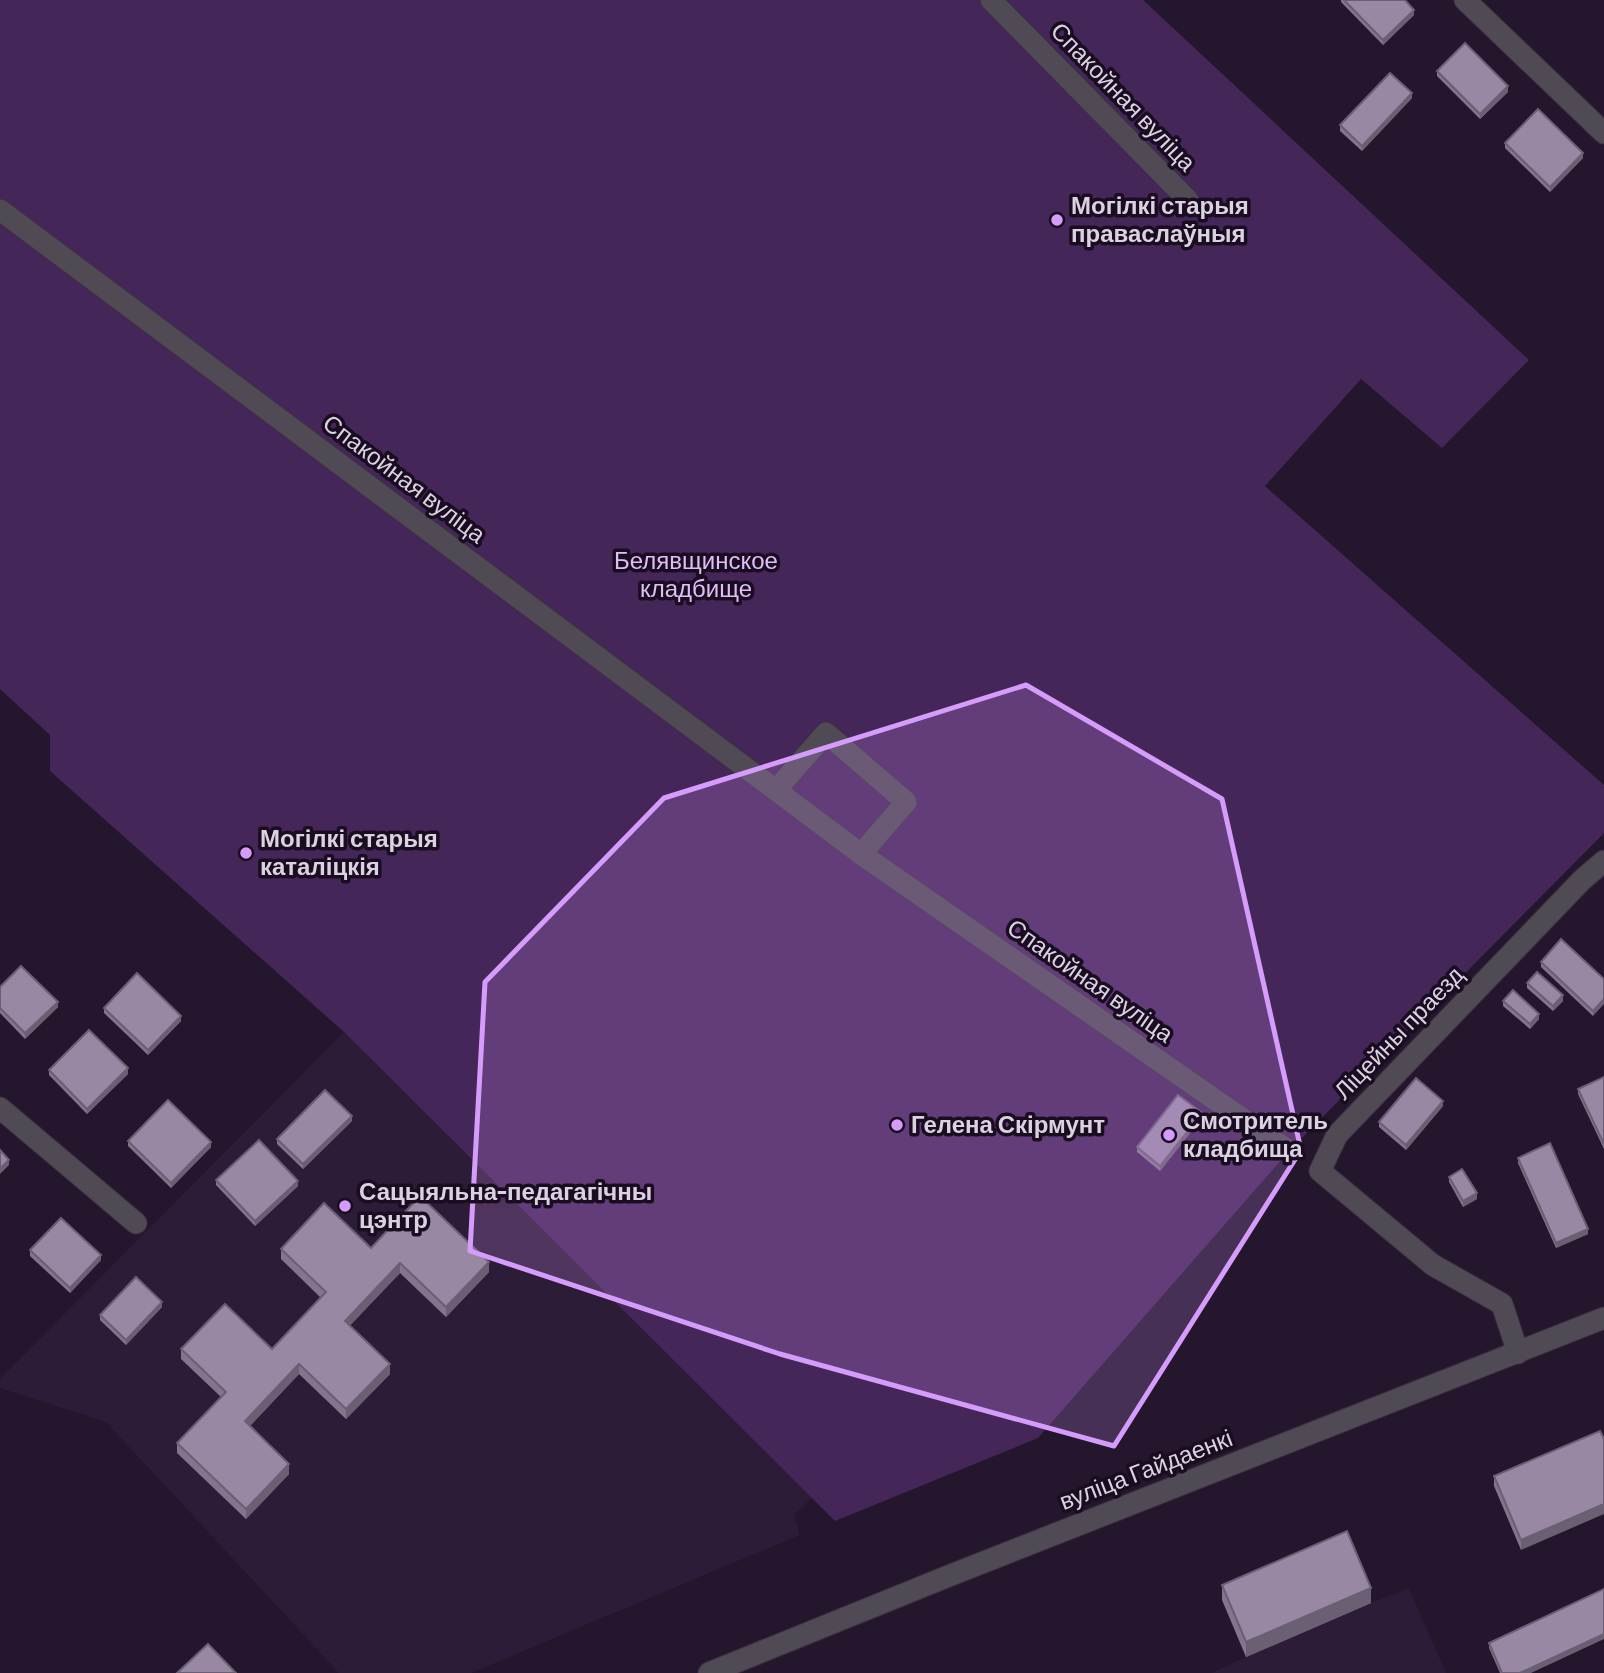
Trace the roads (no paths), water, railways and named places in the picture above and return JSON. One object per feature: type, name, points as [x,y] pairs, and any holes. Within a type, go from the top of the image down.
[{"type":"street","name":"Спакойная вуліца","points":[[991,0],[1188,200]]},
{"type":"street","points":[[1465,0],[1604,133]]},
{"type":"street","name":"Спакойная вуліца","points":[[0,210],[860,854],[1289,1151]]},
{"type":"street","points":[[776,790],[826,733],[906,802],[860,854]]},
{"type":"street","name":"Ліцейны праезд","points":[[1518,1353],[1502,1304],[1433,1265],[1320,1171],[1337,1135],[1582,880],[1604,861]]},
{"type":"street","points":[[0,1108],[136,1223]]},
{"type":"street","name":"вуліца Гайдаенкі","points":[[709,1673],[1604,1318]]},
{"type":"place","name":"Могілкі старыя праваслаўныя","points":[[1057,220]]},
{"type":"place","name":"Могілкі старыя каталіцкія","points":[[246,853]]},
{"type":"place","name":"Гелена Скірмунт","points":[[897,1125]]},
{"type":"place","name":"Смотритель кладбища","points":[[1169,1135]]},
{"type":"place","name":"Сацыяльна-педагагічны цэнтр","points":[[345,1206]]},
{"type":"park label","name":"Белявщинское кладбище","points":[[696,575]]}]
